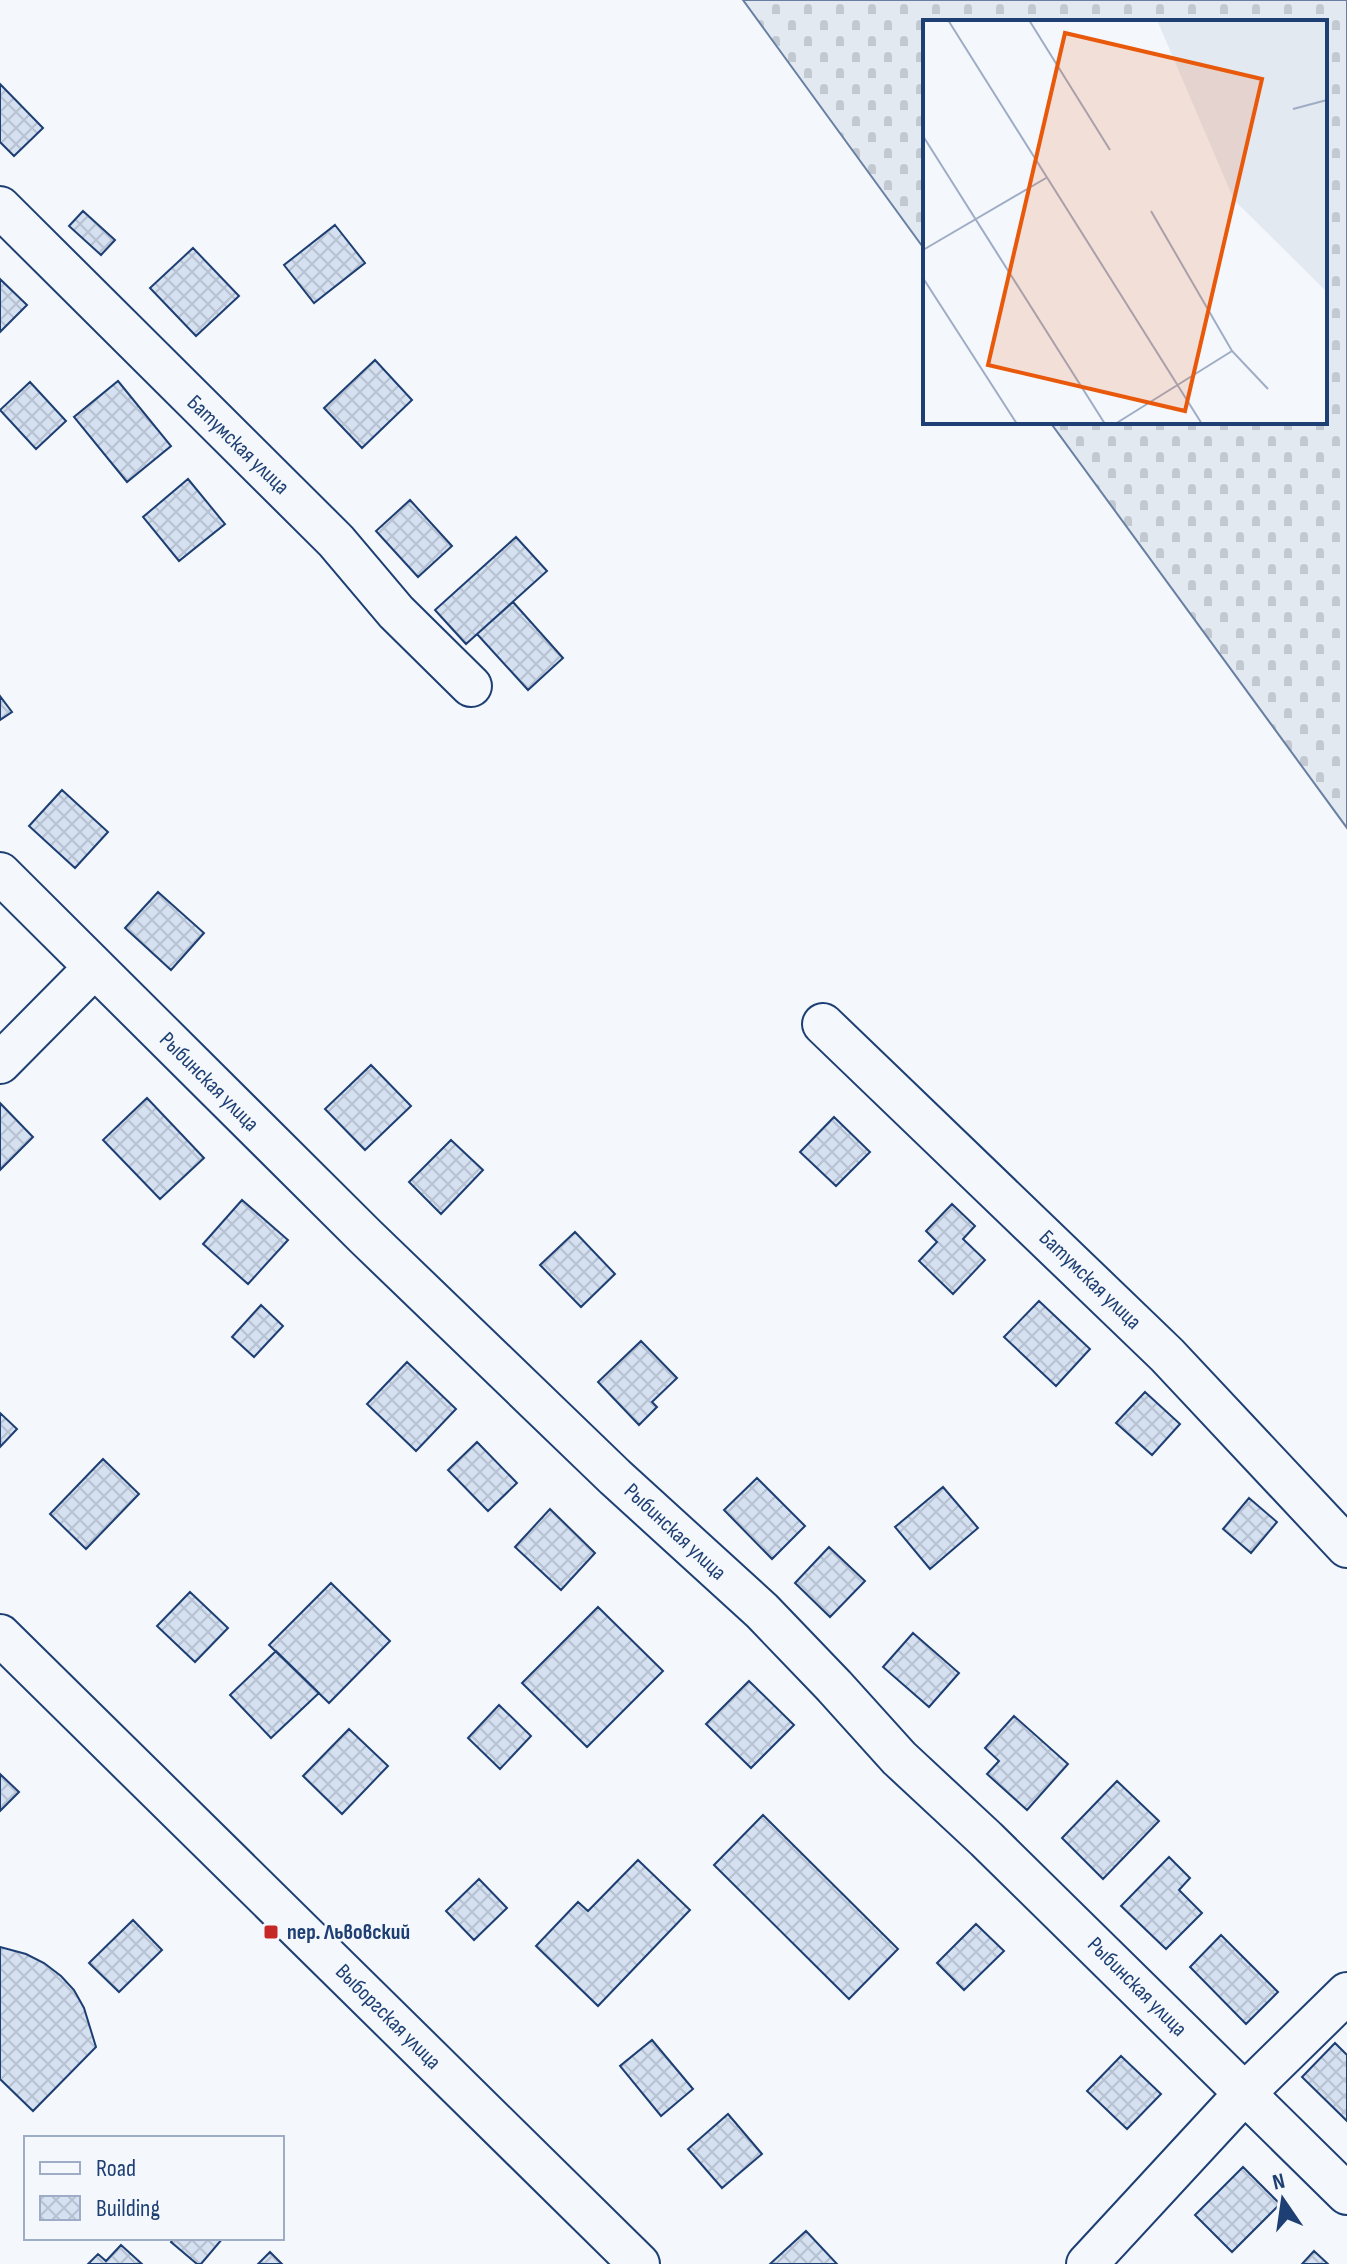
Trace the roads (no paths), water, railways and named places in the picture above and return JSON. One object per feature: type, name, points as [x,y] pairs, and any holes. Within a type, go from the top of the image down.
[{"type":"street","name":"Батумская улица","points":[[0,207],[336,541],[396,612],[471,686]]},
{"type":"street","name":"Рыбинская улица","points":[[0,873],[388,1259],[615,1477],[762,1611],[899,1758],[998,1850],[1347,2194]]},
{"type":"street","points":[[0,1063],[94,968]]},
{"type":"street","name":"Батумская улица","points":[[823,1024],[1167,1355],[1347,1547]]},
{"type":"street","name":"Выборгская улица","points":[[0,1635],[639,2264]]},
{"type":"street","points":[[1087,2264],[1245,2093],[1347,1993]]},
{"type":"place","name":"пер. Львовский","points":[[271,1932]]}]
